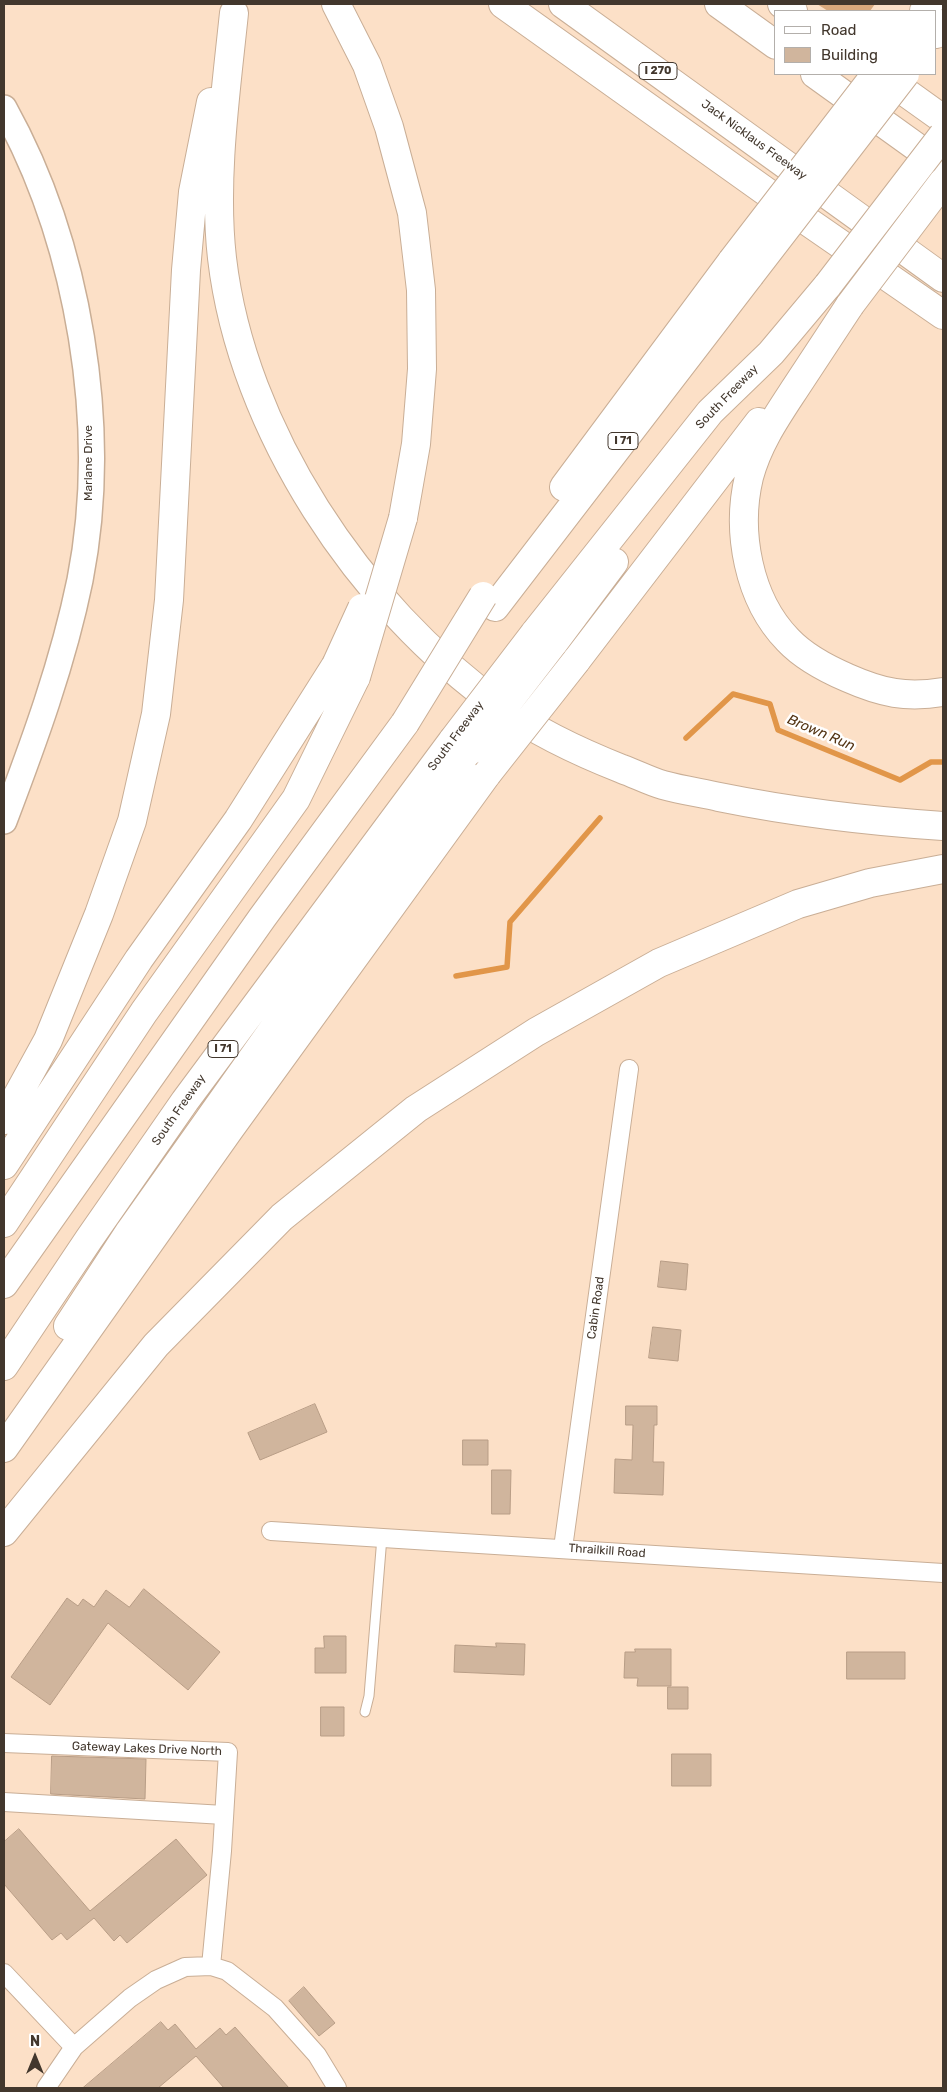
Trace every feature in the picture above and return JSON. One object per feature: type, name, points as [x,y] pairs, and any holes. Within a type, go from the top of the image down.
[{"type":"highway","points":[[4,1224],[144,1012],[296,799],[403,518],[416,444],[422,369],[421,290],[412,213],[388,127],[367,65],[336,4]]},
{"type":"highway","points":[[502,4],[943,315]]},
{"type":"highway","name":"Jack Nicklaus Freeway","points":[[563,4],[943,278]]},
{"type":"highway","points":[[719,4],[774,44]]},
{"type":"highway","points":[[235,9],[223,116],[219,212],[222,257],[238,338],[254,386],[287,459],[333,537],[382,600],[445,663],[501,707],[574,750],[662,785],[756,804],[822,814],[943,826]]},
{"type":"highway","points":[[4,1120],[48,1040],[99,914],[132,822],[156,714],[169,600],[186,270],[193,192],[207,117],[235,9]]},
{"type":"highway","points":[[816,75],[943,166]]},
{"type":"highway","points":[[741,268],[875,75]]},
{"type":"highway","points":[[881,75],[943,119]]},
{"type":"highway","name":"I 71","points":[[4,1284],[256,926],[405,723],[489,601],[741,268],[904,75]]},
{"type":"highway","name":"South Freeway","points":[[4,1366],[184,1102],[543,640],[710,412],[770,353],[828,284],[943,135]]},
{"type":"highway","points":[[4,1448],[229,1130],[487,774],[576,661],[943,182]]},
{"type":"highway","points":[[850,305],[767,431],[756,455],[744,502],[744,528],[751,574],[764,606],[788,640],[828,670],[872,689],[898,695],[925,695],[943,692]]},
{"type":"highway","points":[[4,1165],[139,959],[346,671]]},
{"type":"highway","points":[[4,1426],[130,1231],[462,745]]},
{"type":"highway","points":[[4,1532],[156,1345],[282,1217],[416,1109],[536,1032],[659,963],[798,904],[870,883],[943,869]]},
{"type":"street","name":"Marlane Drive","points":[[4,108],[39,181],[67,268],[83,348],[90,436],[86,535],[71,622],[53,684],[4,821]]},
{"type":"street","name":"Cabin Road","points":[[562,1548],[629,1069]]},
{"type":"street","name":"Thrailkill Road","points":[[271,1531],[943,1573]]},
{"type":"street","name":"Gateway Lakes Drive North","points":[[4,1743],[228,1752],[222,1851],[210,1966]]},
{"type":"street","points":[[4,1802],[224,1815]]},
{"type":"street","points":[[46,2088],[74,2047],[130,1998],[156,1980],[185,1967],[210,1966],[227,1971],[275,2008],[317,2055],[337,2088]]},
{"type":"street","points":[[4,1973],[74,2047]]},
{"type":"lane","points":[[365,1712],[369,1696],[382,1537]]},
{"type":"shaded area","points":[[817,4],[875,4],[871,10],[826,10]]},
{"type":"building","points":[[661,1261],[688,1264],[686,1290],[658,1287]]},
{"type":"building","points":[[653,1327],[681,1330],[678,1361],[649,1358]]},
{"type":"building","points":[[315,1404],[327,1432],[260,1460],[248,1433]]},
{"type":"building","points":[[626,1406],[657,1406],[657,1425],[654,1425],[653,1462],[664,1462],[663,1495],[614,1493],[615,1459],[632,1460],[633,1425],[626,1425]]},
{"type":"building","points":[[463,1440],[488,1440],[488,1465],[463,1465]]},
{"type":"building","points":[[492,1470],[511,1470],[510,1514],[492,1514]]},
{"type":"building","points":[[144,1589],[220,1652],[188,1690],[108,1623],[50,1705],[11,1677],[67,1598],[78,1606],[83,1599],[94,1607],[106,1590],[129,1607]]},
{"type":"building","points":[[324,1636],[346,1636],[346,1673],[315,1673],[315,1648],[324,1648]]},
{"type":"building","points":[[496,1643],[525,1644],[524,1675],[454,1672],[455,1645],[496,1647]]},
{"type":"building","points":[[635,1649],[671,1649],[671,1686],[637,1686],[638,1678],[624,1678],[625,1652],[635,1652]]},
{"type":"building","points":[[847,1652],[905,1652],[905,1679],[847,1679]]},
{"type":"building","points":[[668,1687],[688,1687],[688,1709],[668,1709]]},
{"type":"building","points":[[321,1707],[344,1707],[344,1736],[321,1736]]},
{"type":"building","points":[[672,1754],[711,1754],[711,1786],[672,1786]]},
{"type":"building","points":[[52,1756],[146,1759],[145,1799],[51,1794]]},
{"type":"building","points":[[19,1829],[90,1911],[176,1839],[207,1875],[127,1943],[120,1935],[114,1941],[94,1918],[67,1940],[61,1933],[52,1940],[4,1884],[4,1842]]},
{"type":"building","points":[[304,1987],[335,2023],[319,2036],[289,2001]]},
{"type":"building","points":[[161,2022],[168,2030],[175,2024],[196,2049],[220,2028],[226,2035],[235,2027],[289,2088],[224,2088],[196,2056],[158,2088],[83,2088]]},
{"type":"waterway","name":"Brown Run","points":[[686,738],[733,694],[770,704],[778,730],[900,780],[931,762],[943,762]]},
{"type":"waterway","name":"Brown Run","points":[[456,976],[507,967],[510,922],[600,818]]}]
